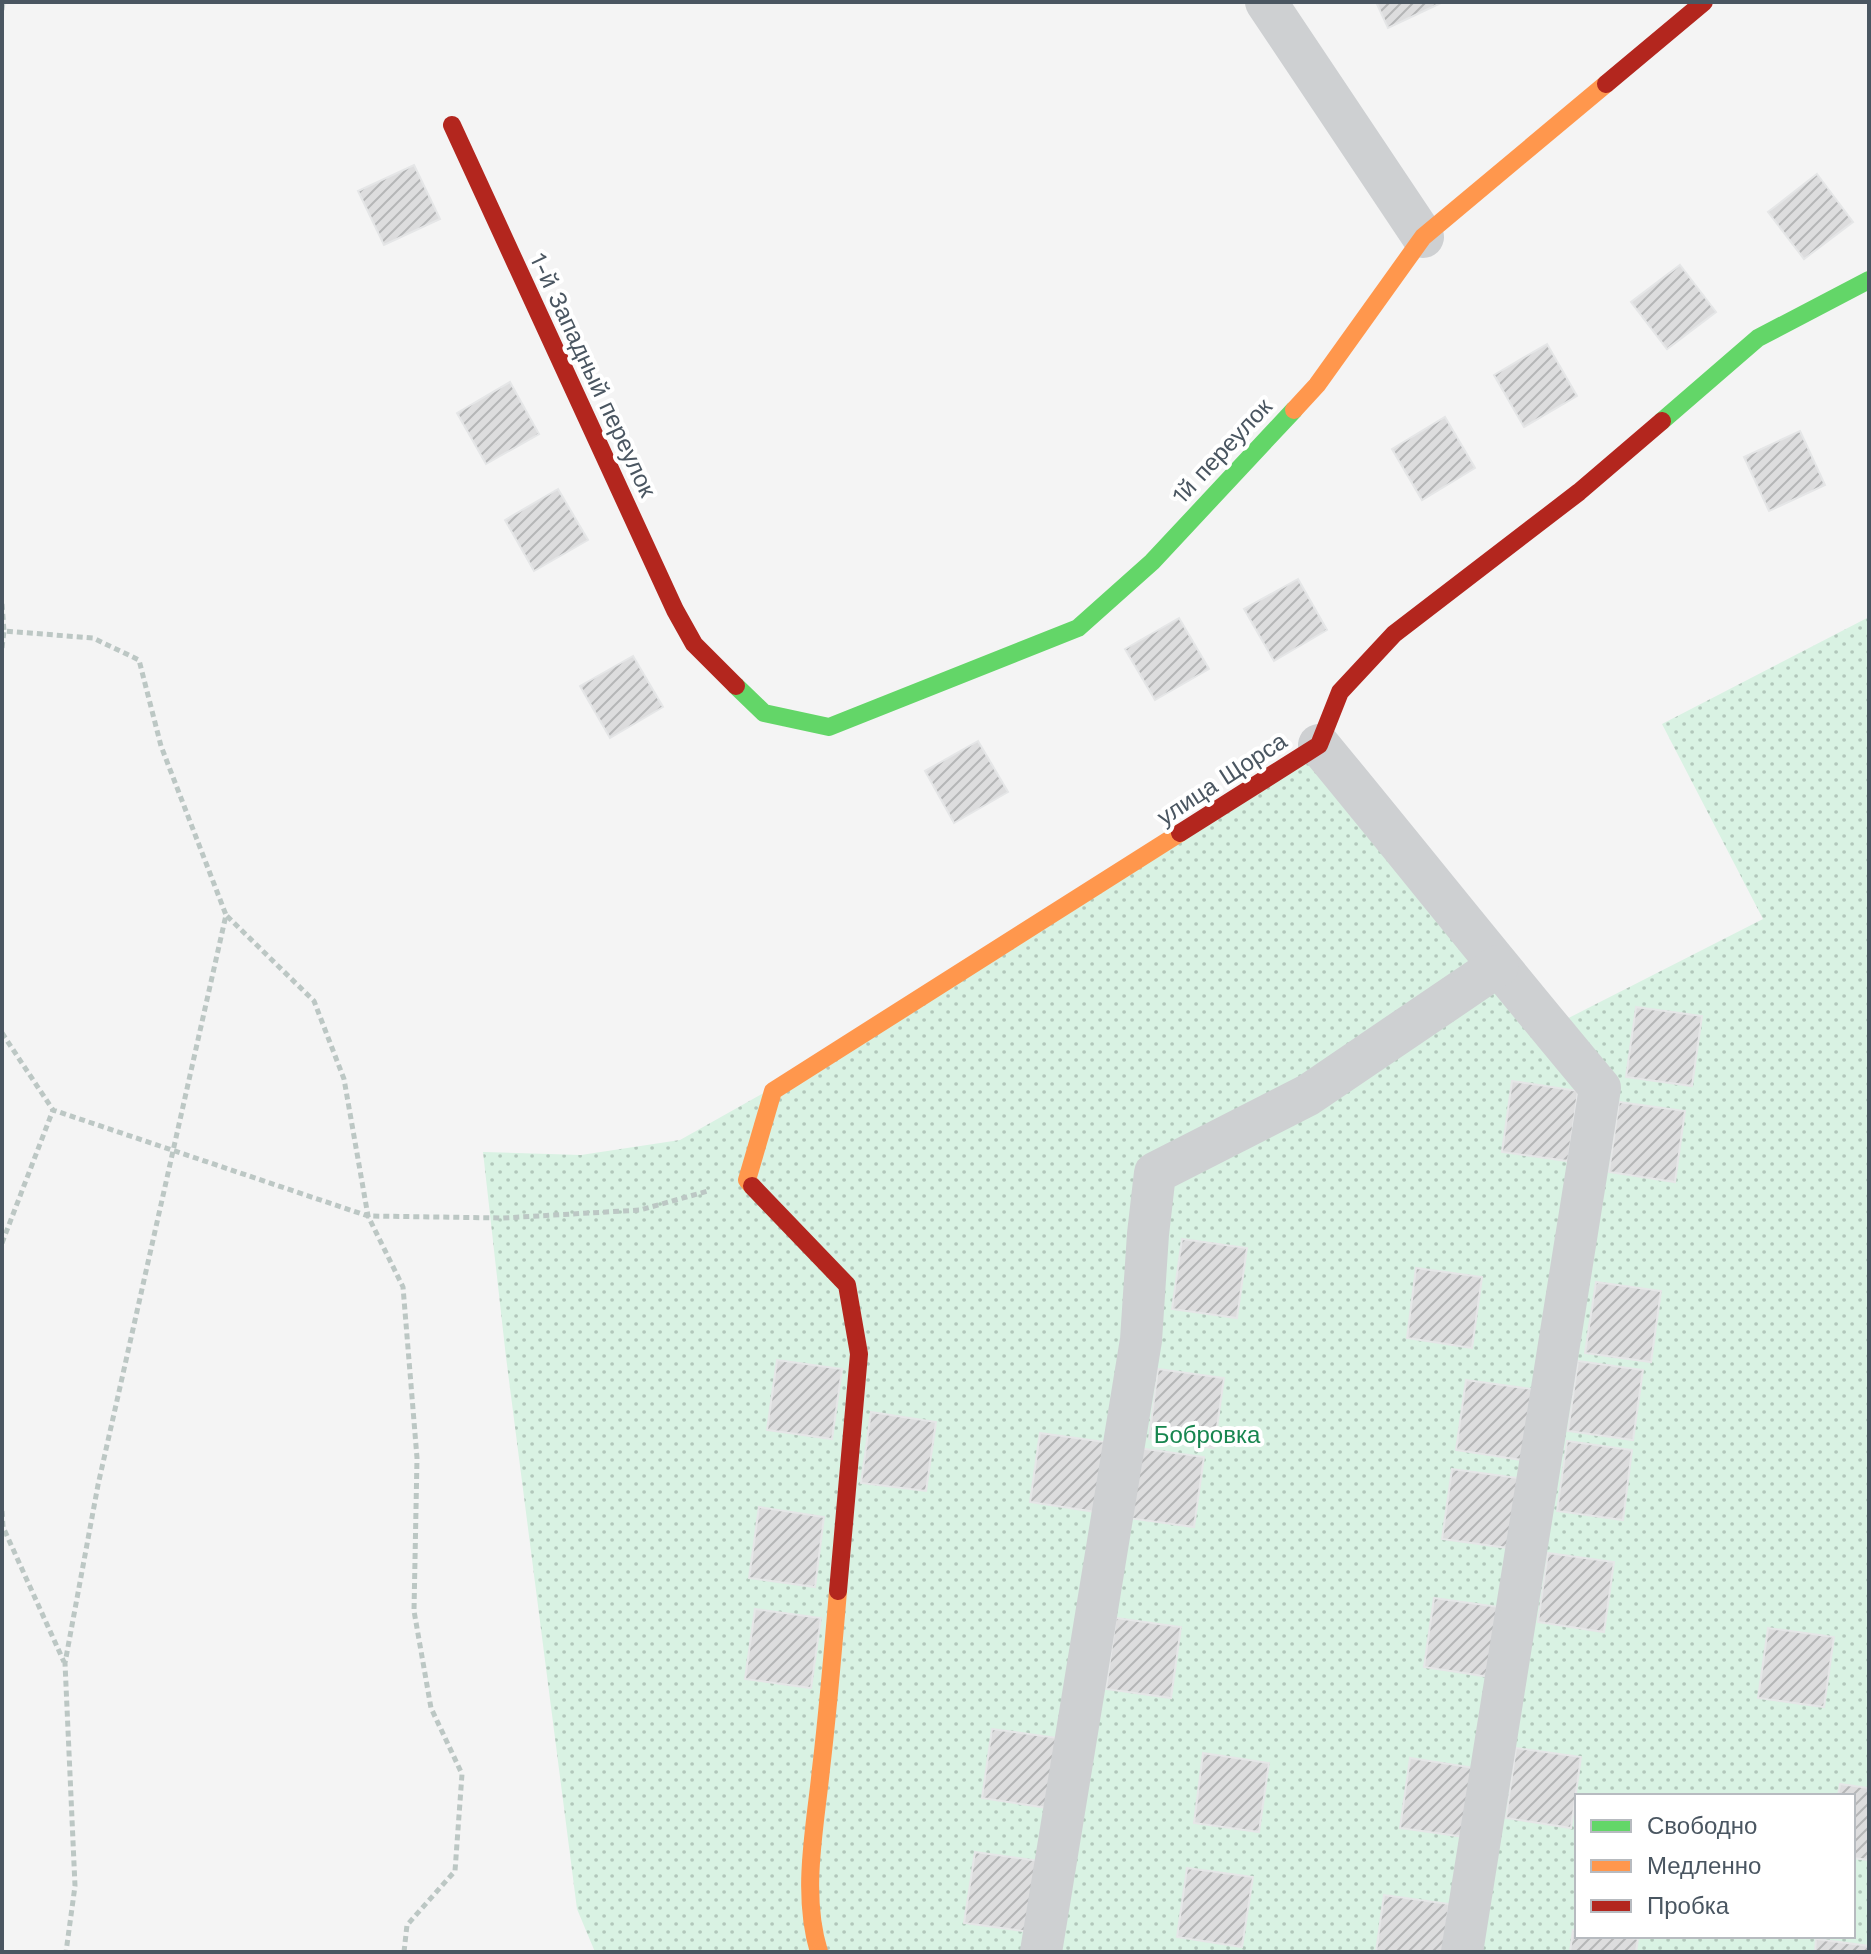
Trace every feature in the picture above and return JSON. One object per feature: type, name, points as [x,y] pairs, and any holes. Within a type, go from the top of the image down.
[{"type":"street","points":[[1266,2],[1423,237]]},
{"type":"street","name":"1й переулок","points":[[694,644],[764,713],[829,727],[1078,628],[1152,562],[1317,385],[1423,237],[1704,2]]},
{"type":"street","name":"1-й Западный переулок","points":[[452,125],[675,610],[694,644]]},
{"type":"street","name":"улица Щорса","points":[[747,1180],[773,1091],[1319,745],[1340,692],[1394,634],[1579,492],[1758,338],[1869,280]]},
{"type":"street","points":[[1319,745],[1600,1088],[1462,1952]]},
{"type":"street","points":[[1041,1952],[1141,1340],[1155,1173],[1308,1095],[1498,966]]},
{"type":"street","points":[[747,1180],[847,1285],[859,1354],[830,1689],[810,1871],[813,1932],[819,1952]]},
{"type":"path","points":[[2,10],[3,2]]},
{"type":"path","points":[[2,604],[2,648]]},
{"type":"path","points":[[4,631],[93,638],[139,660],[161,746],[226,915],[314,1001],[344,1079],[368,1216],[403,1287],[417,1458],[414,1611],[431,1708],[462,1774],[455,1871],[407,1925],[404,1952]]},
{"type":"path","points":[[66,1952],[75,1886],[65,1663],[98,1485],[226,915]]},
{"type":"path","points":[[2,1033],[53,1110],[368,1216],[503,1218],[640,1210],[747,1180]]},
{"type":"path","points":[[2,1243],[53,1110]]},
{"type":"path","points":[[2,1511],[3,1527],[65,1663]]},
{"type":"green space","name":"Бобровка","points":[[1869,617],[1869,1952],[595,1952],[577,1909],[506,1357],[483,1152],[581,1155],[680,1140],[939,994],[1325,746],[1543,1031],[1763,919],[1662,724]]},
{"type":"building","points":[[1376,2],[1443,2],[1388,28]]},
{"type":"building","points":[[414,165],[440,219],[384,245],[358,191]]},
{"type":"building","points":[[1817,174],[1853,222],[1804,259],[1768,212]]},
{"type":"building","points":[[1680,265],[1716,312],[1667,349],[1631,302]]},
{"type":"building","points":[[1547,344],[1577,396],[1524,427],[1494,375]]},
{"type":"building","points":[[510,382],[539,434],[486,464],[457,413]]},
{"type":"building","points":[[1445,417],[1475,468],[1422,500],[1392,449]]},
{"type":"building","points":[[1800,431],[1825,485],[1769,511],[1744,457]]},
{"type":"building","points":[[558,489],[588,540],[534,571],[505,520]]},
{"type":"building","points":[[1298,579],[1327,630],[1274,661],[1244,609]]},
{"type":"building","points":[[1179,618],[1209,669],[1155,700],[1125,649]]},
{"type":"building","points":[[633,656],[663,707],[610,738],[580,686]]},
{"type":"building","points":[[978,741],[1008,792],[954,823],[925,771]]},
{"type":"building","points":[[1636,1007],[1702,1016],[1692,1086],[1626,1077]]},
{"type":"building","points":[[1512,1081],[1578,1091],[1568,1161],[1502,1152]]},
{"type":"building","points":[[1619,1102],[1685,1111],[1675,1182],[1609,1172]]},
{"type":"building","points":[[1182,1239],[1247,1248],[1237,1318],[1172,1309]]},
{"type":"building","points":[[1416,1268],[1482,1277],[1472,1348],[1407,1338]]},
{"type":"building","points":[[1596,1282],[1661,1291],[1651,1362],[1585,1353]]},
{"type":"building","points":[[777,1360],[842,1369],[832,1439],[767,1430]]},
{"type":"building","points":[[1578,1361],[1643,1370],[1633,1440],[1568,1431]]},
{"type":"building","points":[[1158,1369],[1224,1378],[1214,1448],[1149,1439]]},
{"type":"building","points":[[1466,1380],[1532,1389],[1522,1460],[1456,1450]]},
{"type":"building","points":[[871,1412],[936,1422],[926,1491],[861,1483]]},
{"type":"building","points":[[1040,1433],[1105,1442],[1096,1512],[1030,1502]]},
{"type":"building","points":[[1567,1441],[1632,1450],[1623,1520],[1557,1511]]},
{"type":"building","points":[[1138,1448],[1204,1457],[1194,1527],[1128,1518]]},
{"type":"building","points":[[1452,1469],[1518,1478],[1508,1548],[1442,1539]]},
{"type":"building","points":[[759,1507],[824,1517],[815,1587],[749,1578]]},
{"type":"building","points":[[1548,1553],[1614,1562],[1604,1632],[1538,1622]]},
{"type":"building","points":[[1434,1598],[1499,1607],[1490,1677],[1424,1667]]},
{"type":"building","points":[[755,1609],[821,1618],[811,1688],[745,1679]]},
{"type":"building","points":[[1116,1618],[1181,1627],[1171,1698],[1106,1689]]},
{"type":"building","points":[[1768,1628],[1834,1637],[1824,1707],[1758,1698]]},
{"type":"building","points":[[992,1729],[1058,1738],[1048,1808],[982,1798]]},
{"type":"building","points":[[1516,1748],[1581,1757],[1571,1828],[1506,1818]]},
{"type":"building","points":[[1203,1753],[1269,1763],[1259,1832],[1194,1823]]},
{"type":"building","points":[[1410,1758],[1475,1768],[1465,1837],[1400,1828]]},
{"type":"building","points":[[1840,1784],[1869,1788],[1869,1860],[1855,1858],[1855,1794],[1838,1794]]},
{"type":"building","points":[[975,1852],[1040,1861],[1030,1932],[964,1923]]},
{"type":"building","points":[[1187,1868],[1253,1877],[1242,1947],[1177,1937]]},
{"type":"building","points":[[1384,1895],[1449,1904],[1443,1952],[1376,1952]]},
{"type":"building","points":[[1573,1930],[1575,1938],[1638,1939],[1636,1952],[1570,1952]]},
{"type":"building","points":[[1816,1939],[1869,1946],[1869,1952],[1815,1952]]},
{"type":"traffic: fast","points":[[1662,421],[1758,338],[1869,280]]},
{"type":"traffic: fast","points":[[736,686],[764,713],[829,727],[1078,628],[1152,562],[1294,410]]},
{"type":"traffic: slow","points":[[1294,410],[1317,385],[1423,237],[1606,84]]},
{"type":"traffic: slow","points":[[752,1186],[747,1180],[773,1091],[1180,833]]},
{"type":"traffic: slow","points":[[819,1952],[811,1907],[811,1861],[838,1591]]},
{"type":"traffic: jam","points":[[1606,84],[1704,2]]},
{"type":"traffic: jam","points":[[452,125],[675,610],[694,644],[736,686]]},
{"type":"traffic: jam","points":[[1180,833],[1319,745],[1340,692],[1394,634],[1579,492],[1662,421]]},
{"type":"traffic: jam","points":[[752,1186],[847,1285],[859,1354],[838,1591]]}]
